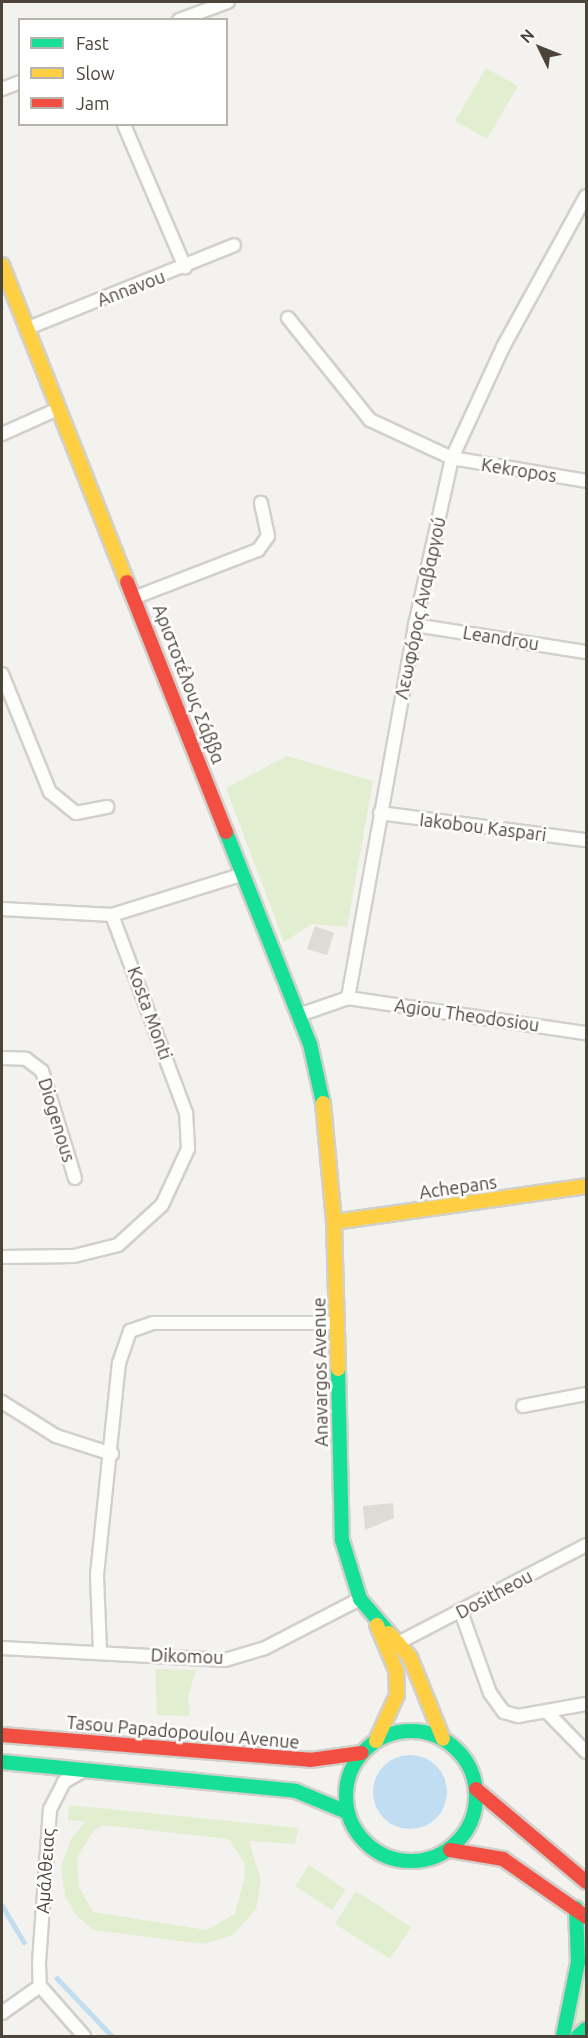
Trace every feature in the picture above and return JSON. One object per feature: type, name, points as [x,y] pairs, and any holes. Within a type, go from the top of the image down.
[{"type":"main road","name":"Αριστοτέλους Σάββα","points":[[2,265],[58,409],[136,597],[299,1015],[318,1071],[327,1120]]},
{"type":"main road","name":"Anavargos Avenue","points":[[327,1120],[334,1222],[342,1540],[360,1599],[373,1616],[400,1642],[418,1674],[443,1739]]},
{"type":"main road","name":"Achepans","points":[[334,1222],[586,1186]]},
{"type":"main road","name":"Anavargos Avenue","points":[[373,1616],[396,1670],[397,1695],[376,1741]]},
{"type":"main road","points":[[450,1850],[471,1823],[477,1789],[468,1762],[443,1739],[421,1731],[398,1732],[376,1741],[362,1753],[346,1791],[347,1812],[355,1832],[388,1858],[409,1862],[450,1850],[503,1859],[581,1912],[578,1962],[563,2037]]},
{"type":"main road","name":"Tasou Papadopoulou Avenue","points":[[2,1735],[310,1760],[362,1753]]},
{"type":"main road","points":[[2,1762],[296,1791],[347,1812]]},
{"type":"main road","points":[[477,1789],[586,1882]]},
{"type":"main road","points":[[578,2037],[586,2029]]},
{"type":"street","points":[[184,18],[228,2]]},
{"type":"street","points":[[2,89],[18,83]]},
{"type":"street","points":[[124,126],[185,267]]},
{"type":"street","name":"Λεωφόρος Αναβαργού","points":[[348,998],[415,625],[452,458],[503,347],[586,195]]},
{"type":"street","name":"Annavou","points":[[28,328],[185,267],[234,245]]},
{"type":"street","name":"Kekropos","points":[[288,318],[370,420],[452,458],[586,481]]},
{"type":"street","points":[[2,434],[58,409]]},
{"type":"street","points":[[136,597],[258,550],[268,536],[261,503]]},
{"type":"street","name":"Leandrou","points":[[415,625],[586,652]]},
{"type":"street","points":[[2,674],[50,792],[76,813],[107,807]]},
{"type":"street","name":"Iakobou Kaspari","points":[[380,813],[586,840]]},
{"type":"street","points":[[2,909],[112,915],[244,874]]},
{"type":"street","name":"Kosta Monti","points":[[2,1257],[97,1253],[118,1245],[141,1228],[178,1179],[189,1149],[186,1113],[112,915]]},
{"type":"street","points":[[299,1015],[348,998]]},
{"type":"street","name":"Agiou Theodosiou","points":[[348,998],[586,1033]]},
{"type":"street","name":"Diogenous","points":[[2,1058],[26,1059],[42,1071],[75,1179]]},
{"type":"street","points":[[100,1651],[97,1575],[112,1454],[120,1356],[125,1338],[136,1327],[337,1323]]},
{"type":"street","points":[[523,1406],[586,1394]]},
{"type":"street","points":[[2,1402],[66,1441],[112,1454]]},
{"type":"street","name":"Dositheou","points":[[400,1642],[586,1545]]},
{"type":"street","name":"Dikomou","points":[[2,1648],[100,1651],[225,1660],[265,1648],[360,1599]]},
{"type":"street","points":[[461,1612],[497,1704],[518,1716],[586,1704]]},
{"type":"street","points":[[547,1712],[586,1752]]},
{"type":"street","name":"Αμάλθειας","points":[[40,1986],[50,1809],[64,1782],[83,1770]]},
{"type":"street","points":[[2,2013],[40,1986],[84,2037]]},
{"type":"green space","points":[[486,68],[518,86],[487,139],[455,121]]},
{"type":"green space","points":[[287,756],[373,781],[347,927],[312,924],[284,942],[226,788]]},
{"type":"green space","points":[[155,1669],[196,1670],[188,1697],[190,1716],[157,1715]]},
{"type":"green space","points":[[69,1805],[298,1828],[295,1844],[249,1841],[261,1881],[256,1909],[233,1935],[204,1944],[93,1930],[76,1915],[65,1896],[61,1866],[71,1839],[85,1822],[68,1820]],"holes":[[[103,1825],[229,1839],[244,1863],[245,1876],[235,1914],[207,1930],[93,1912],[79,1887],[77,1858],[93,1831]]]},
{"type":"green space","points":[[309,1865],[346,1890],[332,1910],[295,1886]]},
{"type":"green space","points":[[356,1891],[411,1927],[390,1959],[335,1924]]},
{"type":"green space","points":[[586,1931],[586,2036],[572,2036],[582,1986]]},
{"type":"water","points":[[410,1755],[424,1758],[436,1766],[444,1778],[447,1792],[444,1806],[436,1818],[424,1826],[410,1829],[396,1826],[384,1818],[376,1806],[373,1792],[376,1778],[384,1766],[396,1758]]},
{"type":"building","points":[[315,926],[334,933],[327,955],[307,949]]},
{"type":"building","points":[[393,1503],[394,1518],[365,1530],[363,1506]]},
{"type":"waterway","points":[[2,1905],[24,1942]]},
{"type":"waterway","points":[[57,1978],[112,2036]]},
{"type":"traffic: fast","points":[[226,832],[310,1044],[323,1103]]},
{"type":"traffic: fast","points":[[338,1369],[342,1540],[360,1599],[389,1633]]},
{"type":"traffic: fast","points":[[411,1731],[436,1736],[457,1750],[471,1771],[476,1796],[471,1821],[457,1842],[436,1856],[411,1861],[386,1856],[365,1842],[351,1821],[346,1796],[351,1771],[365,1750],[386,1736],[411,1731]]},
{"type":"traffic: fast","points":[[2,1762],[296,1791],[347,1812]]},
{"type":"traffic: fast","points":[[563,2036],[578,1962],[576,1908]]},
{"type":"traffic: fast","points":[[578,2036],[586,2029]]},
{"type":"traffic: slow","points":[[2,265],[127,582]]},
{"type":"traffic: slow","points":[[323,1103],[334,1222],[338,1369]]},
{"type":"traffic: slow","points":[[334,1222],[586,1186]]},
{"type":"traffic: slow","points":[[376,1741],[397,1695],[396,1670],[377,1625]]},
{"type":"traffic: slow","points":[[389,1633],[410,1657],[443,1739]]},
{"type":"traffic: jam","points":[[127,582],[226,832]]},
{"type":"traffic: jam","points":[[2,1735],[310,1760],[362,1753]]},
{"type":"traffic: jam","points":[[476,1789],[586,1882]]},
{"type":"traffic: jam","points":[[450,1850],[503,1859],[586,1917]]}]
